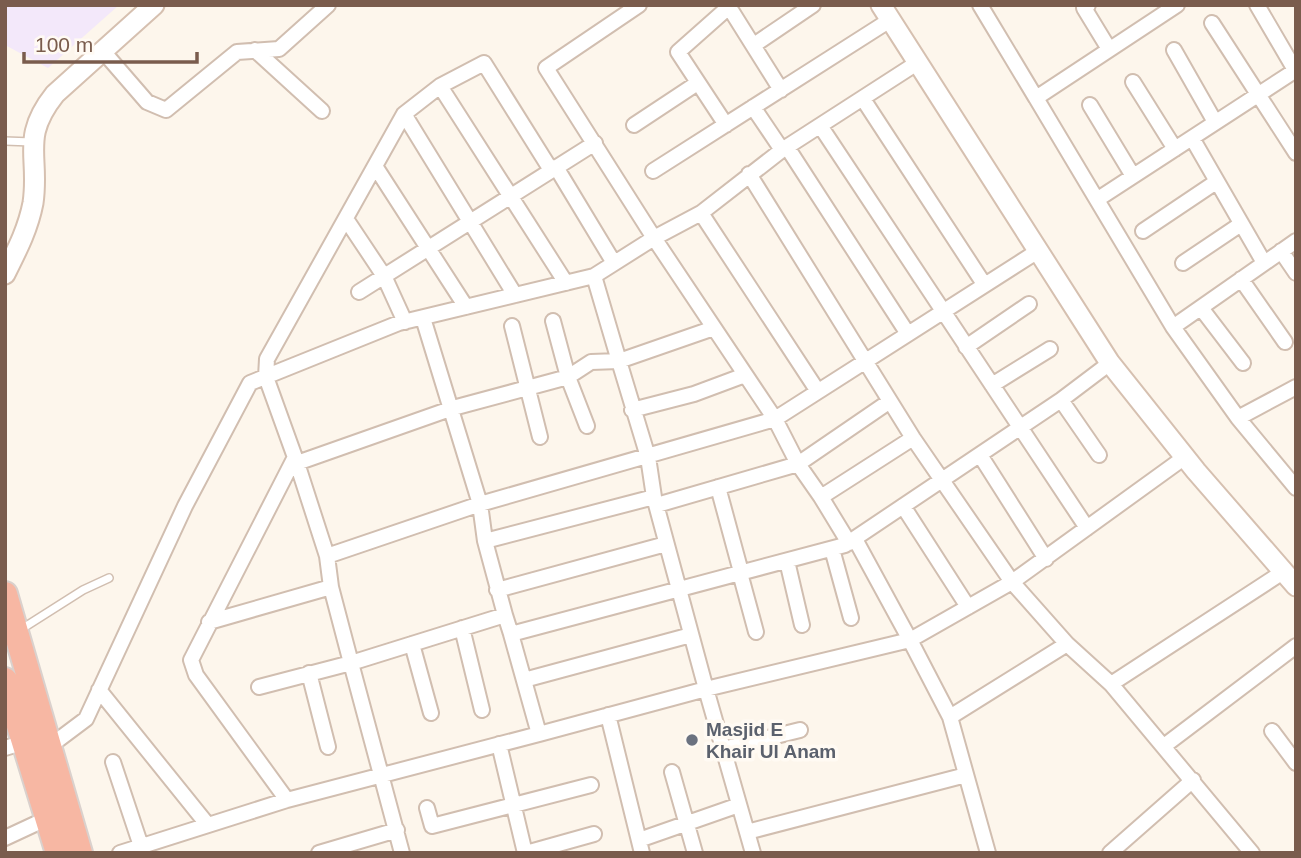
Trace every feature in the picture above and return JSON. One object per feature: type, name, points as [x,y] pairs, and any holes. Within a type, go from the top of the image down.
[{"type":"highway","points":[[5,594],[80,853]]},
{"type":"highway","points":[[5,680],[15,745],[48,818],[58,853]]},
{"type":"street","points":[[5,274],[29,221],[33,199],[33,130],[44,108],[102,50],[154,5]]},
{"type":"street","points":[[102,50],[148,102],[160,110],[171,108],[230,56],[245,49],[279,48],[328,5]]},
{"type":"street","points":[[639,5],[546,68],[775,419],[798,464],[852,541],[910,640],[950,717],[988,853]]},
{"type":"street","points":[[754,45],[813,5]]},
{"type":"street","points":[[980,5],[1173,327],[1238,418],[1296,488]]},
{"type":"street","points":[[1036,99],[1177,5]]},
{"type":"street","points":[[1098,199],[1295,70],[1257,5]]},
{"type":"street","points":[[726,125],[678,52],[730,6],[781,90]]},
{"type":"street","points":[[1084,6],[1109,49]]},
{"type":"street","points":[[653,171],[781,90],[886,12],[1110,363],[1185,457],[1289,579],[1111,684]]},
{"type":"street","points":[[1212,23],[1258,94],[1290,131],[1296,153]]},
{"type":"street","points":[[255,50],[322,111]]},
{"type":"street","points":[[1174,50],[1215,122]]},
{"type":"street","points":[[402,853],[331,587],[327,556],[266,377],[267,359],[404,114],[440,86],[484,63],[614,263]]},
{"type":"street","points":[[50,746],[86,719],[185,506],[250,383],[405,322],[594,276],[654,237],[701,213],[784,149],[917,63]]},
{"type":"street","points":[[1133,82],[1175,149]]},
{"type":"street","points":[[634,125],[696,83]]},
{"type":"street","points":[[440,86],[566,283]]},
{"type":"street","points":[[863,99],[984,284]]},
{"type":"street","points":[[1090,105],[1133,176]]},
{"type":"street","points":[[753,107],[908,334]]},
{"type":"street","points":[[404,114],[515,295]]},
{"type":"street","points":[[821,127],[1087,528]]},
{"type":"street","points":[[1192,138],[1263,261]]},
{"type":"street","points":[[359,292],[595,143]]},
{"type":"street","points":[[375,166],[466,307]]},
{"type":"street","points":[[749,174],[913,438],[1012,582],[1067,643],[1111,684],[1252,853]]},
{"type":"street","points":[[1143,231],[1216,182]]},
{"type":"street","points":[[701,213],[817,390]]},
{"type":"street","points":[[346,219],[384,276],[405,322]]},
{"type":"street","points":[[1183,263],[1241,224]]},
{"type":"street","points":[[1173,327],[1263,261],[1296,242]]},
{"type":"street","points":[[327,556],[480,504],[775,419],[1038,251]]},
{"type":"street","points":[[1281,251],[1296,273]]},
{"type":"street","points":[[594,276],[648,457],[666,544],[753,853]]},
{"type":"street","points":[[1241,279],[1285,342]]},
{"type":"street","points":[[966,347],[1029,304]]},
{"type":"street","points":[[1201,308],[1243,363]]},
{"type":"street","points":[[423,318],[453,408],[480,504],[485,541],[497,590],[539,734]]},
{"type":"street","points":[[553,321],[568,377],[587,426]]},
{"type":"street","points":[[512,326],[540,437]]},
{"type":"street","points":[[287,800],[197,675],[191,660],[296,460],[453,408],[568,377],[591,362],[619,361],[714,328]]},
{"type":"street","points":[[992,385],[1050,349]]},
{"type":"street","points":[[511,635],[832,549],[852,541],[1019,429],[1110,363]]},
{"type":"street","points":[[632,410],[694,394],[745,375]]},
{"type":"street","points":[[1238,418],[1296,387]]},
{"type":"street","points":[[1061,400],[1099,455]]},
{"type":"street","points":[[485,541],[718,487],[798,464],[890,401]]},
{"type":"street","points":[[821,497],[913,438]]},
{"type":"street","points":[[980,455],[1046,559]]},
{"type":"street","points":[[120,853],[287,800],[706,689],[910,640],[1012,582],[1185,457]]},
{"type":"street","points":[[718,487],[756,632]]},
{"type":"street","points":[[903,506],[968,607]]},
{"type":"street","points":[[497,590],[666,544]]},
{"type":"street","points":[[832,549],[851,618]]},
{"type":"street","points":[[787,561],[802,625]]},
{"type":"street","points":[[209,622],[331,587]]},
{"type":"street","points":[[259,687],[351,663],[505,615]]},
{"type":"street","points":[[461,628],[482,710]]},
{"type":"street","points":[[524,680],[691,635]]},
{"type":"street","points":[[950,717],[1067,643]]},
{"type":"street","points":[[412,644],[431,712]]},
{"type":"street","points":[[1164,746],[1296,646]]},
{"type":"street","points":[[309,673],[328,747]]},
{"type":"street","points":[[99,690],[207,824]]},
{"type":"street","points":[[608,715],[641,847],[686,824],[739,805]]},
{"type":"street","points":[[723,749],[800,730]]},
{"type":"street","points":[[1272,731],[1296,763]]},
{"type":"street","points":[[499,744],[525,853],[594,834]]},
{"type":"street","points":[[113,762],[141,846]]},
{"type":"street","points":[[672,772],[695,853]]},
{"type":"street","points":[[747,832],[966,775]]},
{"type":"street","points":[[1110,853],[1193,780]]},
{"type":"street","points":[[428,808],[432,827],[591,785]]},
{"type":"street","points":[[5,838],[48,818]]},
{"type":"street","points":[[319,853],[397,830]]},
{"type":"lane","points":[[5,141],[33,142]]},
{"type":"lane","points":[[17,633],[83,590],[109,578]]},
{"type":"shaded area","points":[[5,5],[119,5],[48,68],[5,45]]},
{"type":"place","name":"Masjid E Khair Ul Anam","points":[[692,740]]}]
